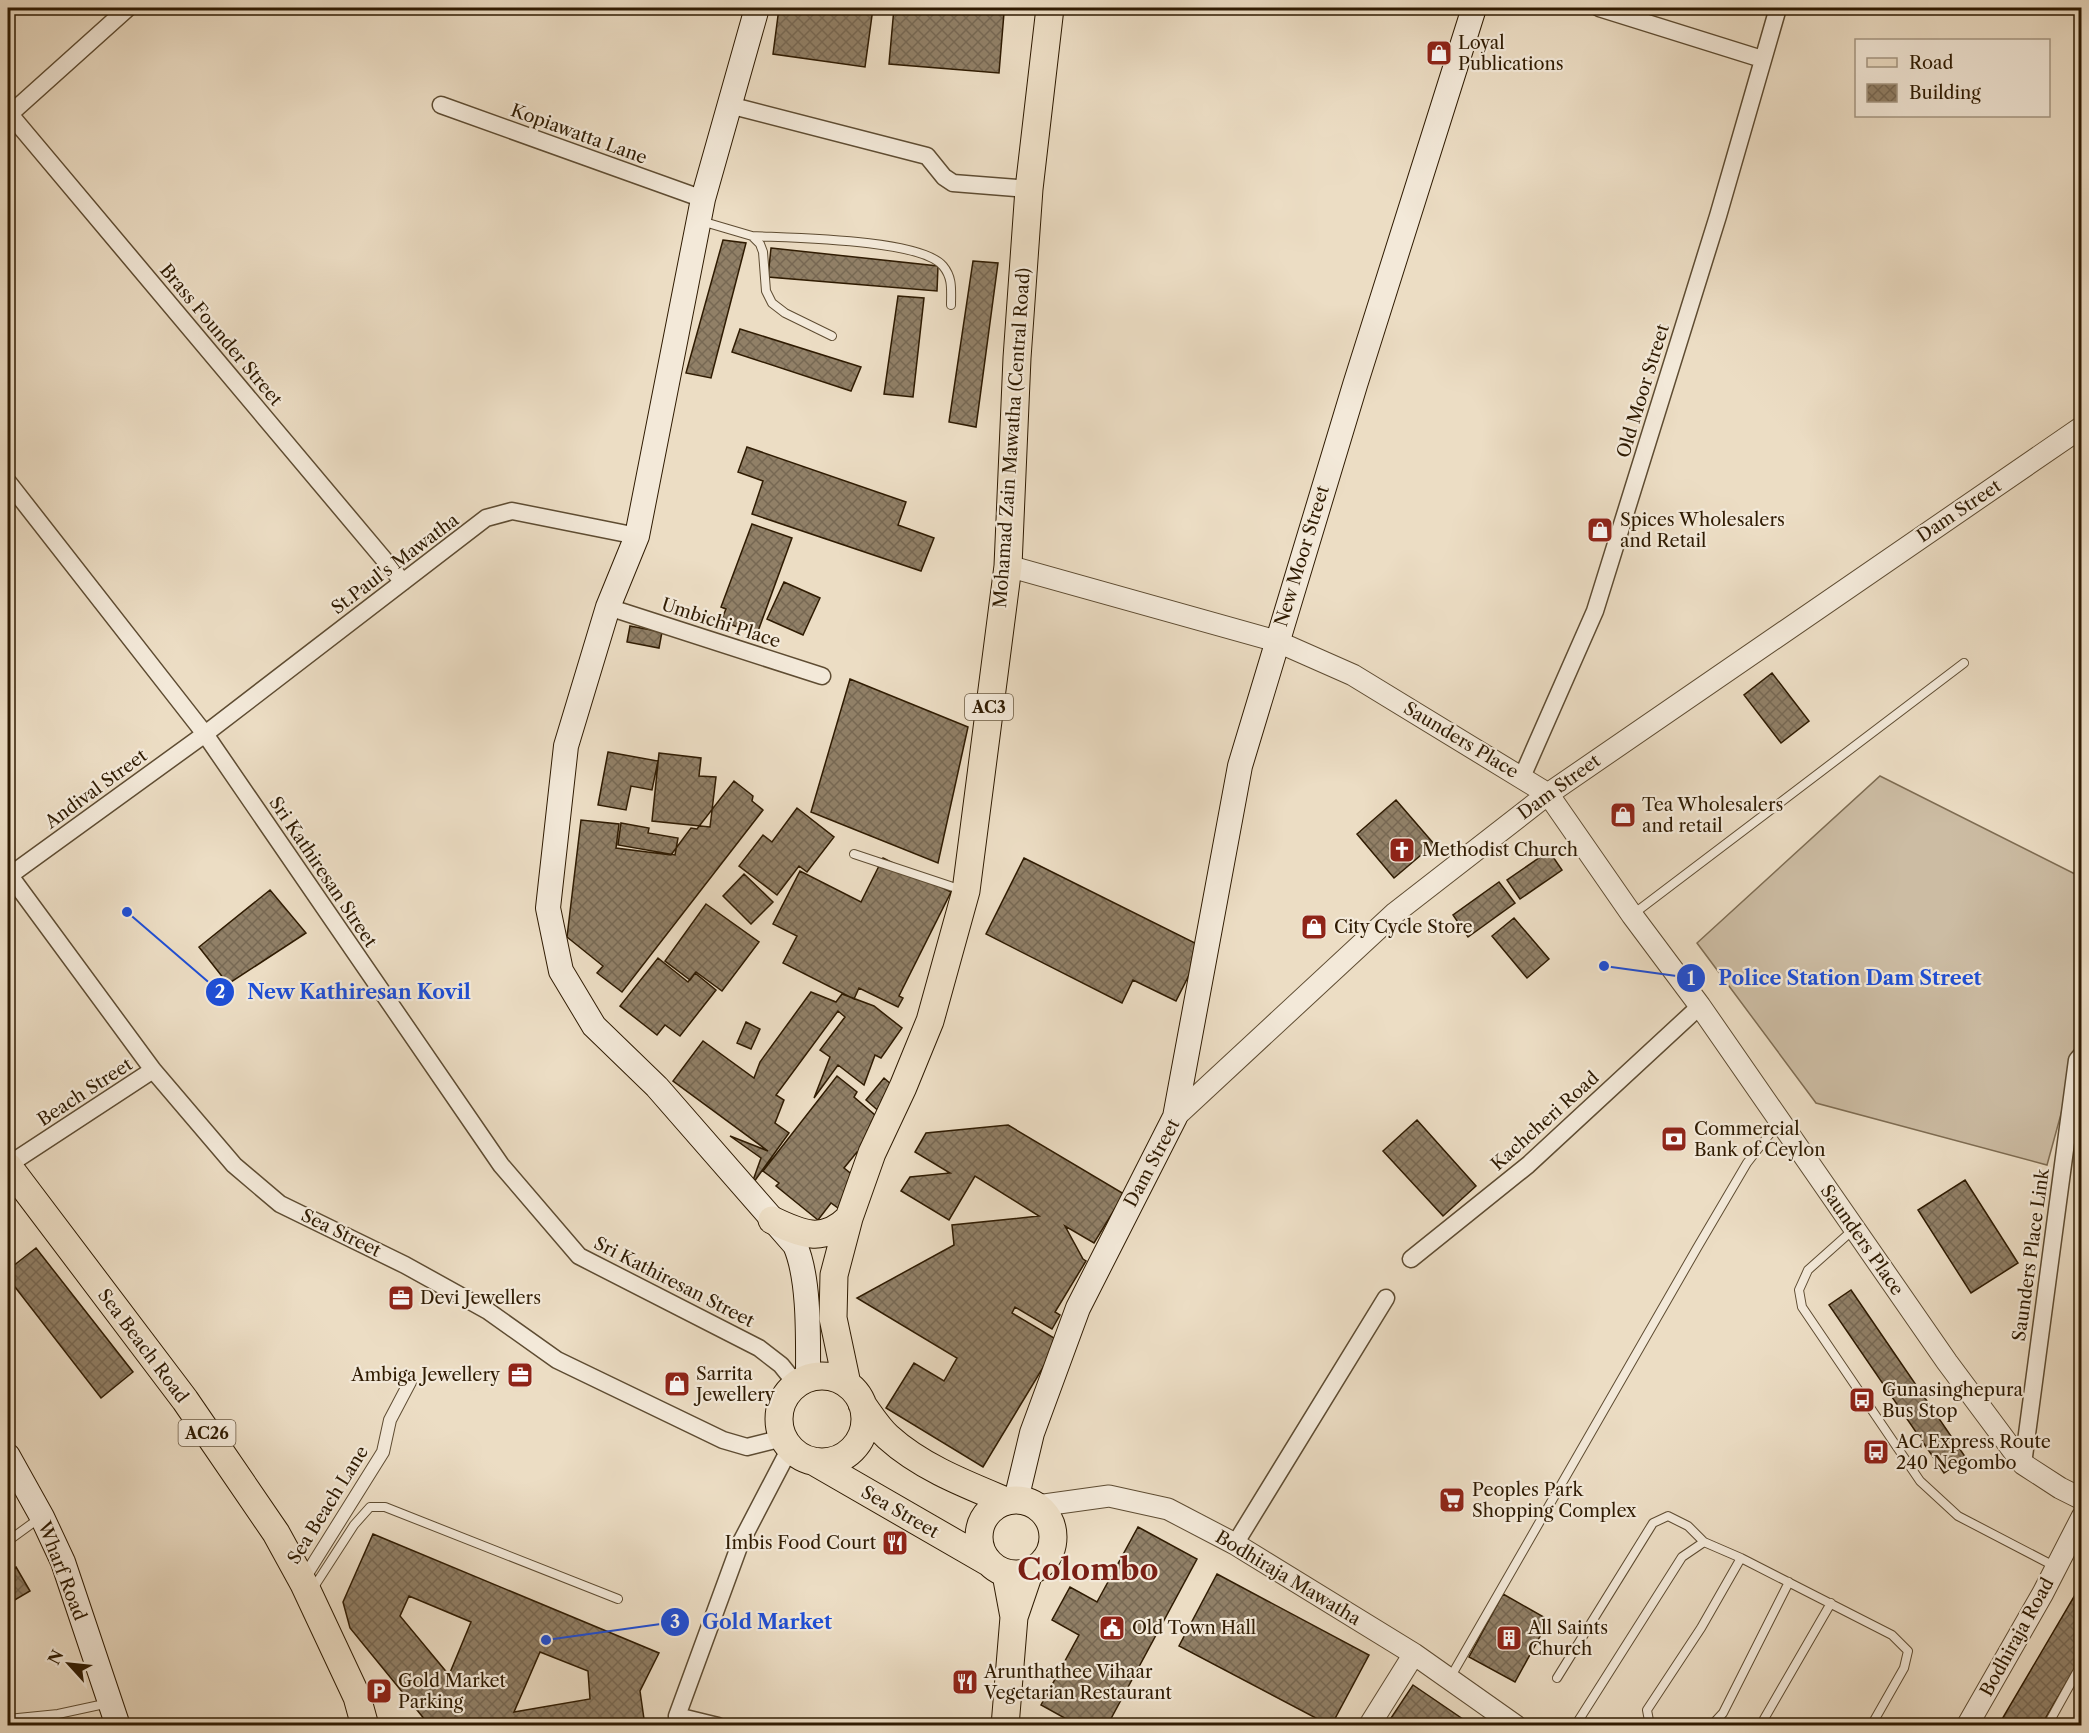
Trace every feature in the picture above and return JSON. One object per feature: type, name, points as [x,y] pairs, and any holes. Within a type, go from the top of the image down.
[{"type":"main road","points":[[757,8],[701,209],[637,536],[608,607],[566,746],[548,908],[561,971],[594,1026],[657,1087],[795,1245],[801,1259],[808,1337],[802,1382]]},
{"type":"main road","name":"Mohamad Zain Mawatha (Central Road)","points":[[854,1394],[833,1318],[834,1275],[849,1218],[872,1153],[903,1087],[930,1021],[966,891],[1008,567],[1017,358],[1029,189],[1050,8]]},
{"type":"main road","name":"New Moor Street","points":[[1175,1116],[1240,766],[1276,641],[1474,8]]},
{"type":"main road","name":"Dam Street","points":[[1020,1502],[1032,1433],[1078,1308],[1175,1116]]},
{"type":"main road","name":"Sea Beach Road","points":[[8,1165],[185,1400],[276,1533],[306,1588],[357,1697],[365,1725]]},
{"type":"main road","points":[[772,1220],[798,1232],[819,1234],[834,1231],[849,1218]]},
{"type":"main road","points":[[854,1394],[865,1416],[858,1441],[850,1451],[826,1462],[795,1449],[780,1425],[783,1400],[790,1390],[802,1382],[824,1376],[836,1378],[854,1394],[886,1436],[912,1456],[941,1473],[1046,1514],[1052,1524],[1054,1536],[1047,1559],[1039,1567],[1008,1570]]},
{"type":"main road","name":"Sea Street","points":[[795,1449],[1008,1570]]},
{"type":"main road","name":"Wharf Road","points":[[8,1456],[42,1517],[63,1562],[118,1725]]},
{"type":"main road","points":[[1005,1725],[1014,1617],[1008,1570],[979,1542],[979,1532],[982,1521],[990,1510],[1020,1502]]},
{"type":"street","points":[[9,113],[128,8]]},
{"type":"street","points":[[1599,8],[1762,59]]},
{"type":"street","name":"Old Moor Street","points":[[1522,777],[1595,611],[1718,216],[1778,8]]},
{"type":"street","name":"Kopiawatta Lane","points":[[441,105],[701,209]]},
{"type":"street","points":[[729,105],[927,156],[944,177],[953,183],[1029,189]]},
{"type":"street","name":"Brass Founder Street","points":[[9,113],[403,582]]},
{"type":"street","name":"Dam Street","points":[[1175,1116],[1395,913],[1548,794],[2082,427]]},
{"type":"street","name":"Sri Kathiresan Street","points":[[8,482],[206,734],[501,1166],[579,1256],[759,1348],[802,1382]]},
{"type":"street","name":"St.Paul's Mawatha","points":[[206,734],[486,518],[512,511],[637,536]]},
{"type":"street","name":"Saunders Place","points":[[1008,567],[1276,641],[1353,675],[1548,794],[1632,915],[1700,1006],[1947,1362],[2023,1464],[2082,1499]]},
{"type":"street","name":"Umbichi Place","points":[[608,607],[822,676]]},
{"type":"street","name":"Andival Street","points":[[8,874],[206,734]]},
{"type":"street","name":"Sea Street","points":[[8,874],[153,1070],[234,1165],[280,1204],[405,1265],[488,1311],[557,1360],[723,1440],[747,1447],[795,1449]]},
{"type":"street","name":"Kachcheri Road","points":[[1411,1259],[1528,1165],[1700,1006]]},
{"type":"street","name":"Saunders Place Link","points":[[2023,1464],[2077,1060],[2082,1054]]},
{"type":"street","name":"Beach Street","points":[[8,1165],[153,1070]]},
{"type":"street","points":[[1235,1544],[1386,1298]]},
{"type":"street","name":"Sea Beach Lane","points":[[306,1588],[383,1452],[390,1420],[410,1382]]},
{"type":"street","points":[[718,1725],[677,1721],[740,1544],[795,1449]]},
{"type":"street","name":"Bodhiraja Mawatha","points":[[1020,1502],[1109,1496],[1168,1509],[1235,1544],[1414,1654],[1516,1725]]},
{"type":"street","name":"Bodhiraja Road","points":[[1967,1725],[2082,1517]]},
{"type":"street","points":[[1369,1725],[1414,1654]]},
{"type":"lane","points":[[701,209],[752,236],[760,244],[763,252],[766,291],[772,303],[785,313],[832,336]]},
{"type":"lane","points":[[752,236],[858,241],[925,254],[942,264],[951,277],[951,305]]},
{"type":"lane","points":[[1632,915],[1964,663]]},
{"type":"lane","points":[[854,854],[966,891]]},
{"type":"lane","points":[[1449,1678],[1713,1220],[1747,1163],[1779,1122]]},
{"type":"lane","points":[[1855,1229],[1808,1270],[1799,1290],[1802,1307],[1920,1480],[1958,1516],[2056,1567]]},
{"type":"lane","points":[[306,1588],[370,1507],[385,1507],[618,1599]]},
{"type":"lane","points":[[1557,1678],[1653,1523],[1668,1516],[1688,1526],[1704,1542],[1741,1558],[1892,1635],[1908,1651],[1904,1668],[1870,1725]]},
{"type":"lane","points":[[8,1541],[42,1517]]},
{"type":"lane","points":[[1575,1725],[1682,1557],[1704,1542]]},
{"type":"lane","points":[[1650,1725],[1647,1710],[1701,1628],[1741,1558]]},
{"type":"lane","points":[[1711,1725],[1723,1713],[1788,1582]]},
{"type":"lane","points":[[1760,1725],[1831,1603]]},
{"type":"lane","points":[[2048,1725],[2082,1663]]},
{"type":"lane","points":[[8,1719],[58,1714],[110,1703]]},
{"type":"shaded area","points":[[1880,776],[2081,877],[2081,1041],[2047,1165],[1816,1103],[1697,943]]},
{"type":"building","points":[[779,8],[873,8],[865,67],[773,54]]},
{"type":"building","points":[[894,8],[944,8],[1004,13],[999,73],[889,64]]},
{"type":"building","points":[[723,240],[746,243],[711,378],[686,373]]},
{"type":"building","points":[[771,248],[938,266],[937,291],[768,277]]},
{"type":"building","points":[[973,261],[998,263],[976,427],[949,422]]},
{"type":"building","points":[[898,296],[924,298],[913,397],[884,394]]},
{"type":"building","points":[[740,329],[861,367],[851,391],[732,352]]},
{"type":"building","points":[[747,447],[906,502],[898,525],[934,538],[921,571],[752,514],[763,481],[738,472]]},
{"type":"building","points":[[752,524],[792,538],[757,634],[721,621],[726,609],[721,607]]},
{"type":"building","points":[[784,582],[820,598],[803,635],[767,619]]},
{"type":"building","points":[[630,626],[662,632],[659,648],[627,642]]},
{"type":"building","points":[[1772,673],[1809,721],[1781,743],[1744,695]]},
{"type":"building","points":[[850,679],[968,727],[938,863],[811,812]]},
{"type":"building","points":[[608,752],[658,761],[652,790],[631,786],[626,810],[598,805]]},
{"type":"building","points":[[659,753],[701,758],[699,776],[716,777],[710,827],[652,821]]},
{"type":"building","points":[[734,781],[753,796],[752,801],[763,810],[622,992],[597,973],[603,966],[567,937],[581,820],[619,824],[616,848],[671,855],[691,828],[697,829]]},
{"type":"building","points":[[1396,800],[1434,844],[1394,878],[1357,834]]},
{"type":"building","points":[[797,808],[834,837],[807,872],[799,866],[777,895],[739,866],[763,835],[772,842]]},
{"type":"building","points":[[621,823],[649,828],[648,833],[678,838],[675,855],[618,845]]},
{"type":"building","points":[[1549,851],[1562,870],[1520,899],[1507,880]]},
{"type":"building","points":[[883,858],[951,892],[899,996],[903,998],[898,1007],[859,988],[854,999],[783,963],[797,936],[773,924],[800,871],[861,902]]},
{"type":"building","points":[[1024,858],[1203,947],[1176,1001],[1133,980],[1122,1003],[986,934]]},
{"type":"building","points":[[744,874],[773,902],[751,924],[723,896]]},
{"type":"building","points":[[1499,882],[1515,903],[1468,937],[1453,915]]},
{"type":"building","points":[[270,890],[306,933],[228,984],[199,947]]},
{"type":"building","points":[[706,904],[759,942],[722,991],[696,972],[690,980],[665,961]]},
{"type":"building","points":[[1514,918],[1549,959],[1527,978],[1492,936]]},
{"type":"building","points":[[658,958],[688,982],[695,973],[716,990],[680,1036],[665,1025],[657,1035],[620,1006]]},
{"type":"building","points":[[811,992],[836,1002],[842,994],[874,1006],[902,1028],[881,1058],[875,1055],[864,1085],[838,1065],[814,1098],[830,1057],[820,1050],[845,1017],[838,1011],[776,1095],[784,1100],[775,1123],[789,1133],[751,1186],[761,1158],[730,1136],[768,1151],[673,1081],[703,1041],[754,1078],[760,1062]]},
{"type":"building","points":[[746,1022],[760,1029],[751,1049],[737,1043]]},
{"type":"building","points":[[837,1076],[857,1092],[854,1097],[882,1121],[862,1156],[857,1152],[844,1168],[859,1180],[838,1208],[831,1203],[818,1220],[776,1186],[779,1183],[763,1171]]},
{"type":"building","points":[[884,1078],[900,1092],[882,1114],[866,1100]]},
{"type":"building","points":[[1417,1120],[1476,1186],[1443,1216],[1383,1151]]},
{"type":"building","points":[[1008,1125],[1124,1194],[1094,1243],[1065,1226],[1086,1261],[1055,1312],[1060,1315],[1052,1329],[1015,1307],[1012,1313],[1059,1341],[983,1467],[886,1408],[914,1363],[944,1381],[957,1358],[857,1298],[954,1245],[952,1225],[1039,1216],[975,1176],[949,1220],[901,1191],[910,1177],[950,1173],[915,1152],[926,1133]]},
{"type":"building","points":[[1965,1180],[2018,1263],[1971,1293],[1918,1210]]},
{"type":"building","points":[[36,1248],[133,1372],[101,1398],[8,1278],[8,1270]]},
{"type":"building","points":[[1851,1290],[1966,1458],[1944,1473],[1829,1305]]},
{"type":"building","name":"Old Town Hall","points":[[1138,1527],[1197,1559],[1107,1726],[1079,1726],[1041,1705],[1079,1635],[1052,1620],[1070,1587],[1097,1602]]},
{"type":"building","points":[[373,1534],[659,1653],[640,1691],[645,1726],[430,1726],[350,1628],[343,1602]],"holes":[[[409,1596],[471,1622],[449,1675],[400,1616]],[[540,1652],[588,1671],[590,1699],[514,1712]]]},
{"type":"building","points":[[16,1567],[30,1591],[8,1604],[8,1572]]},
{"type":"building","name":"Old Town Hall","points":[[1217,1574],[1369,1655],[1331,1726],[1179,1646]]},
{"type":"building","points":[[2082,1583],[2082,1656],[2041,1726],[1998,1726]]},
{"type":"building","name":"All Saints Church","points":[[1503,1594],[1549,1620],[1515,1682],[1469,1657]]},
{"type":"building","points":[[1413,1685],[1473,1726],[1402,1726],[1391,1718]]},
{"type":"place","name":"Loyal Publications","points":[[1439,53]]},
{"type":"place","name":"Spices Wholesalers and Retail","points":[[1600,530]]},
{"type":"place","name":"Tea Wholesalers and retail","points":[[1623,815]]},
{"type":"place","name":"Methodist Church","points":[[1402,850]]},
{"type":"place","name":"New Kathiresan Kovil","points":[[127,912]]},
{"type":"place","name":"City Cycle Store","points":[[1314,927]]},
{"type":"place","name":"Police Station Dam Street","points":[[1604,966]]},
{"type":"place","name":"Commercial Bank of Ceylon","points":[[1674,1139]]},
{"type":"place","name":"Devi Jewellers","points":[[401,1298]]},
{"type":"place","name":"Ambiga Jewellery","points":[[520,1375]]},
{"type":"place","name":"Sarrita Jewellery","points":[[677,1384]]},
{"type":"place","name":"Gunasinghepura Bus Stop","points":[[1862,1400]]},
{"type":"place","name":"AC Express Route 240 Negombo","points":[[1876,1452]]},
{"type":"place","name":"Peoples Park Shopping Complex","points":[[1452,1500]]},
{"type":"place","name":"Imbis Food Court","points":[[895,1543]]},
{"type":"place","name":"Old Town Hall","points":[[1112,1628]]},
{"type":"place","name":"All Saints Church","points":[[1509,1638]]},
{"type":"place","name":"Gold Market","points":[[546,1640]]},
{"type":"place","name":"Arunthathee Vihaar Vegetarian Restaurant","points":[[965,1682]]},
{"type":"place","name":"Gold Market Parking","points":[[379,1691]]},
{"type":"district","name":"Colombo","points":[[1088,1569]]}]
